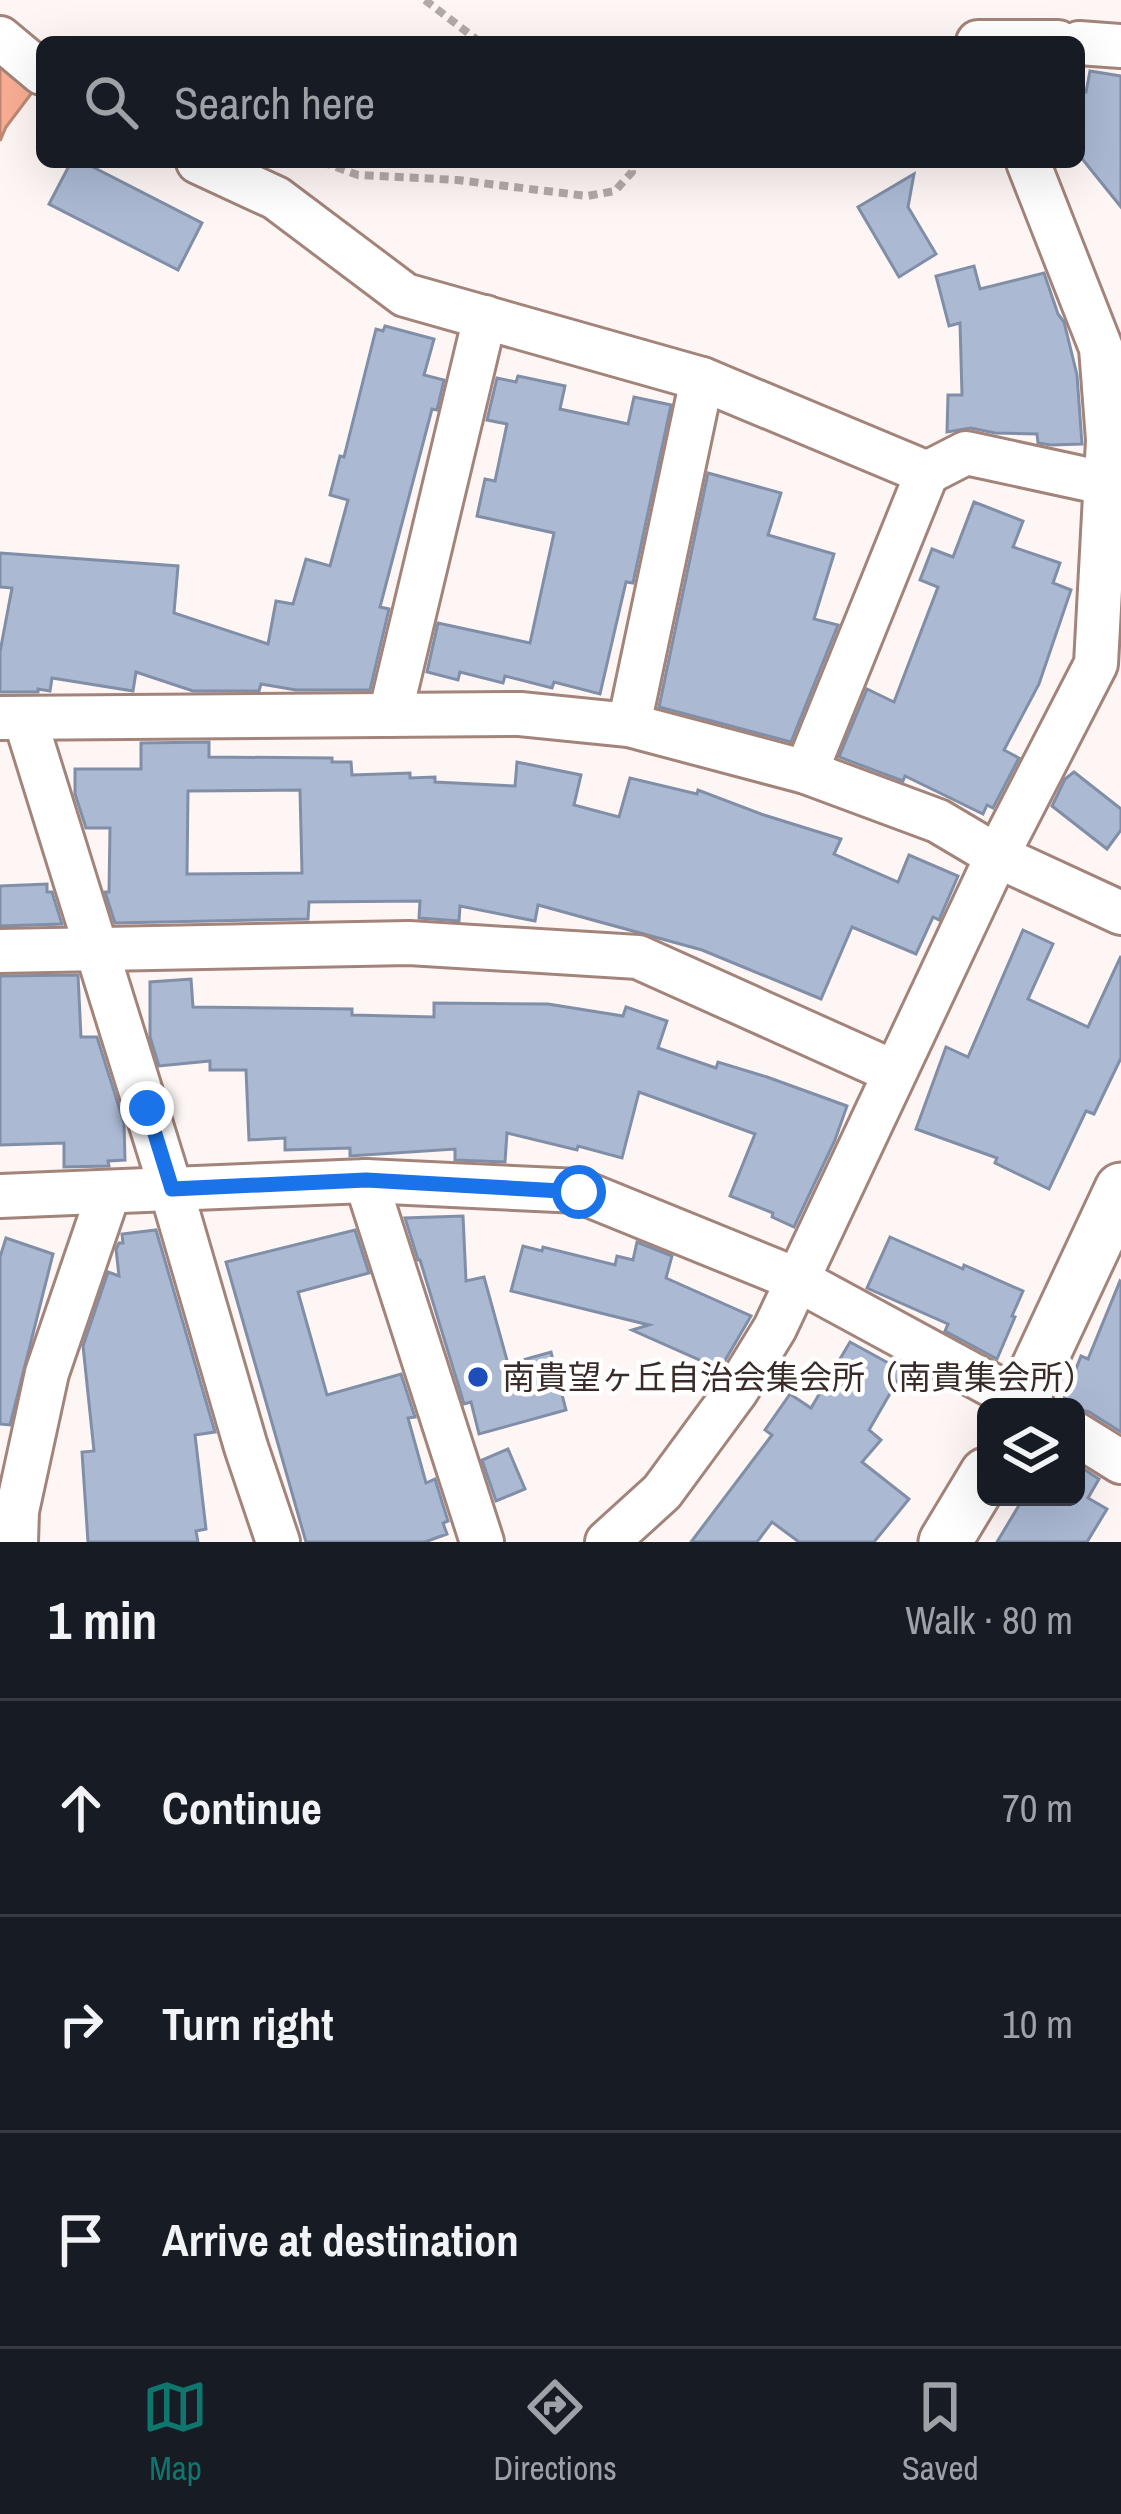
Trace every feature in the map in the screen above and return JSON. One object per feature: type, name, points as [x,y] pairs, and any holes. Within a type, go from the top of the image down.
[{"type":"street","points":[[0,38],[36,68]]},
{"type":"street","points":[[1085,43],[1121,46]]},
{"type":"street","points":[[211,168],[276,198],[406,295],[702,379],[927,473]]},
{"type":"street","points":[[608,1542],[662,1492],[775,1328],[998,856],[1096,664],[1108,440],[1101,348],[1030,168]]},
{"type":"street","points":[[390,715],[484,317]]},
{"type":"street","points":[[629,725],[702,379]]},
{"type":"street","points":[[806,772],[927,473],[967,453],[1104,483]]},
{"type":"street","points":[[278,1542],[98,948],[12,718],[520,714],[629,725],[806,772],[938,821],[998,856],[1121,913]]},
{"type":"street","points":[[0,951],[409,943],[638,957],[894,1072]]},
{"type":"street","points":[[366,1180],[482,1542]]},
{"type":"street","points":[[0,1196],[366,1180],[579,1192],[798,1280],[1011,1398]]},
{"type":"street","points":[[1027,1398],[1121,1189]]},
{"type":"street","points":[[16,1542],[17,1511],[47,1373],[109,1192]]},
{"type":"street","points":[[1085,1440],[1121,1462]]},
{"type":"street","points":[[945,1542],[977,1489]]},
{"type":"path","points":[[425,0],[472,36]]},
{"type":"path","points":[[339,168],[358,175],[457,180],[587,196],[616,190],[632,168]]},
{"type":"shaded area","points":[[0,61],[34,90],[0,141]]},
{"type":"building","points":[[1090,71],[1121,76],[1121,207],[1085,162]]},
{"type":"building","points":[[68,168],[95,168],[202,223],[178,270],[49,204]]},
{"type":"building","points":[[914,174],[908,207],[936,254],[899,277],[858,207]]},
{"type":"building","points":[[974,266],[980,289],[1044,273],[1064,322],[1077,375],[1082,444],[1051,445],[1038,443],[1037,434],[971,428],[947,432],[948,395],[962,395],[960,323],[949,326],[936,276]]},
{"type":"building","points":[[385,326],[434,339],[424,375],[444,380],[437,410],[432,409],[380,607],[389,609],[370,690],[296,690],[261,684],[259,691],[193,691],[136,672],[133,691],[52,678],[50,691],[0,692],[0,652],[12,588],[0,587],[0,553],[178,566],[174,613],[268,644],[276,601],[293,604],[306,559],[330,566],[348,500],[330,495],[376,329],[383,331]]},
{"type":"building","points":[[518,376],[565,386],[560,409],[628,424],[634,397],[671,405],[633,583],[626,582],[600,694],[554,682],[552,688],[505,676],[503,683],[460,672],[458,680],[427,672],[438,623],[530,643],[554,533],[477,516],[485,479],[495,481],[507,424],[487,420],[497,378],[516,382]]},
{"type":"building","points":[[708,473],[781,493],[768,535],[834,554],[814,619],[838,625],[791,742],[659,707]]},
{"type":"building","points":[[974,502],[1023,521],[1013,547],[1060,563],[1053,583],[1071,590],[1039,684],[1004,750],[1019,758],[993,808],[987,805],[983,814],[905,776],[903,781],[839,757],[867,689],[894,702],[938,587],[920,580],[932,549],[953,557]]},
{"type":"building","points":[[209,742],[209,757],[332,758],[332,762],[351,762],[352,775],[410,773],[410,778],[435,777],[435,782],[515,786],[517,762],[581,775],[574,805],[619,817],[630,778],[697,794],[698,790],[841,839],[834,854],[898,882],[909,855],[958,876],[939,920],[933,917],[916,954],[852,927],[821,999],[702,950],[538,905],[535,921],[460,906],[459,921],[419,918],[420,901],[309,902],[308,919],[115,923],[105,892],[109,892],[110,828],[86,828],[75,794],[75,769],[141,769],[141,743]],"holes":[[[300,790],[302,873],[187,874],[188,791]]]},
{"type":"building","points":[[1074,772],[1121,809],[1121,830],[1107,849],[1052,806],[1065,779]]},
{"type":"building","points":[[47,884],[62,924],[0,926],[0,886]]},
{"type":"building","points":[[1023,930],[1053,944],[1028,999],[1088,1027],[1121,956],[1121,1058],[1094,1114],[1086,1111],[1049,1189],[995,1163],[997,1158],[916,1129],[946,1047],[968,1057]]},
{"type":"building","points":[[78,975],[81,1037],[97,1037],[124,1123],[125,1160],[108,1161],[109,1166],[64,1167],[64,1143],[0,1145],[0,976]]},
{"type":"building","points":[[191,979],[193,1007],[352,1009],[352,1015],[434,1017],[434,1003],[548,1004],[623,1016],[626,1007],[667,1021],[658,1048],[716,1068],[718,1062],[767,1077],[847,1106],[794,1227],[730,1196],[755,1134],[639,1092],[622,1158],[507,1133],[505,1162],[455,1160],[455,1149],[350,1156],[350,1148],[285,1150],[285,1138],[249,1140],[246,1070],[210,1070],[210,1061],[159,1066],[150,1037],[150,982]]},
{"type":"building","points":[[463,1216],[466,1281],[484,1277],[508,1364],[551,1352],[566,1410],[479,1434],[471,1402],[464,1404],[405,1218]]},
{"type":"building","points":[[156,1230],[215,1432],[195,1435],[206,1529],[196,1531],[198,1542],[88,1542],[82,1452],[94,1451],[83,1346],[108,1272],[119,1276],[116,1249],[123,1243],[122,1234]]},
{"type":"building","points":[[355,1230],[369,1273],[298,1292],[327,1395],[401,1374],[415,1417],[408,1418],[426,1483],[435,1479],[448,1521],[443,1523],[447,1534],[425,1542],[306,1542],[226,1262]]},
{"type":"building","points":[[890,1237],[1023,1291],[997,1359],[945,1331],[948,1324],[867,1288]]},
{"type":"building","points":[[6,1238],[53,1254],[10,1425],[0,1424],[0,1257]]},
{"type":"building","points":[[637,1242],[672,1256],[666,1278],[751,1316],[720,1369],[632,1330],[649,1325],[511,1291],[523,1246],[615,1265],[617,1256],[633,1260]]},
{"type":"building","points":[[1120,1281],[1121,1432],[1085,1411],[1085,1398],[1064,1398],[1081,1356],[1088,1359]]},
{"type":"building","points":[[850,1342],[903,1371],[869,1430],[881,1440],[862,1462],[909,1499],[874,1542],[799,1542],[772,1522],[757,1542],[691,1542],[772,1435],[765,1430],[790,1394],[811,1408]]},
{"type":"building","points":[[508,1449],[525,1489],[496,1501],[482,1460]]},
{"type":"building","points":[[1085,1470],[1099,1479],[1088,1498],[1107,1509],[1087,1542],[997,1542],[1019,1506],[1085,1506]]},
{"type":"place","name":"南貴望ヶ丘自治会集会所（南貴集会所）","points":[[478,1377]]},
{"type":"route","points":[[147,1108],[172,1189],[366,1180],[579,1192]]}]
